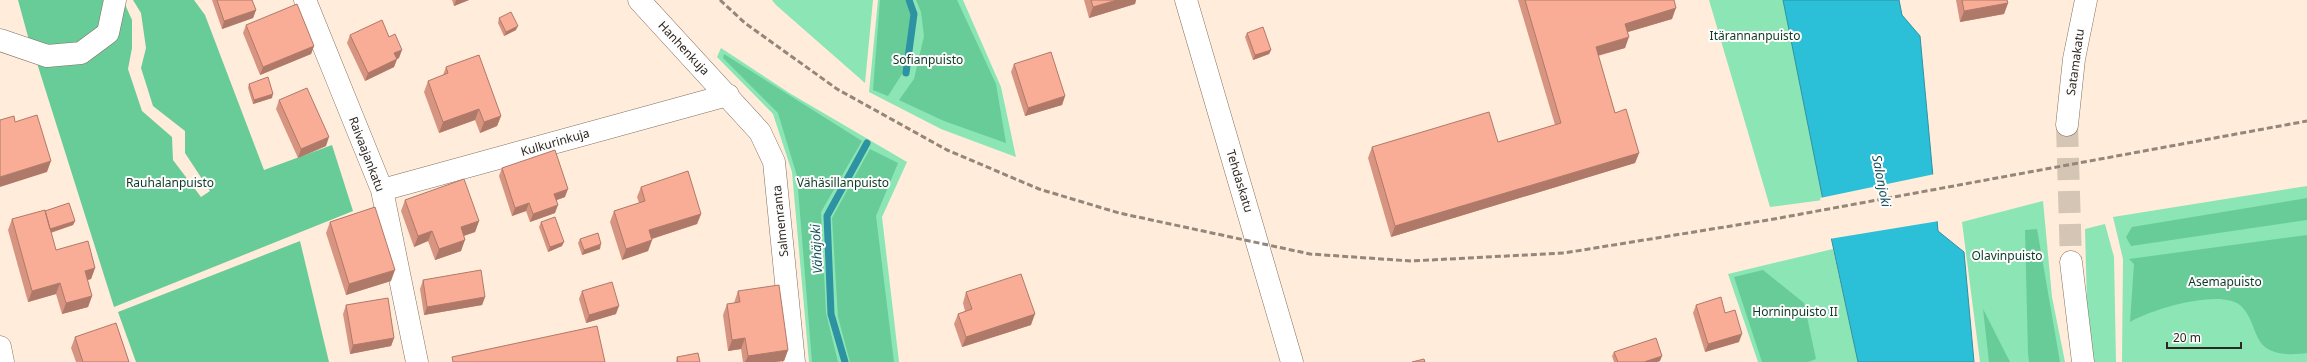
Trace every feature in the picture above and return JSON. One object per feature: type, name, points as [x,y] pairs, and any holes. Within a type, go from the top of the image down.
[{"type":"street","points":[[0,40],[47,56],[81,53],[108,33],[115,0]]},
{"type":"street","name":"Raivaajankatu","points":[[304,0],[382,190],[417,362]]},
{"type":"street","name":"Hanhenkuja","points":[[639,0],[728,95]]},
{"type":"street","name":"Tehdaskatu","points":[[1186,0],[1292,362]]},
{"type":"street","name":"Satamakatu","points":[[2067,125],[2074,59],[2086,0]]},
{"type":"street","name":"Kulkurinkuja","points":[[382,190],[728,95]]},
{"type":"street","name":"Salmenranta","points":[[728,95],[760,132],[774,162],[794,362]]},
{"type":"street","points":[[2071,262],[2083,362]]},
{"type":"street","points":[[0,346],[3,362]]},
{"type":"green space","points":[[18,0],[113,0],[104,31],[79,50],[30,44]]},
{"type":"green space","name":"Rauhalanpuisto","points":[[123,0],[132,20],[132,48],[128,69],[142,111],[172,137],[173,160],[201,197],[210,191],[185,153],[185,131],[153,106],[141,68],[146,48],[141,13],[133,0],[194,0],[205,15],[264,170],[332,145],[353,211],[114,307],[36,60],[82,59]]},
{"type":"green space","points":[[772,0],[873,0],[865,83],[776,5]]},
{"type":"green space","name":"Sofianpuisto","points":[[878,0],[963,0],[1001,87],[1016,157],[941,129],[869,92]]},
{"type":"green space","points":[[880,0],[905,0],[911,14],[904,71],[888,96],[873,90]]},
{"type":"green space","points":[[916,0],[957,0],[996,84],[1006,143],[944,121],[899,100],[914,79],[924,36],[921,12]]},
{"type":"green space","name":"Itärannanpuisto","points":[[1709,0],[1783,0],[1823,200],[1770,207]]},
{"type":"green space","name":"Vähäsillanpuisto","points":[[721,48],[791,94],[907,162],[882,217],[899,362],[809,362],[792,172],[773,114],[717,57]]},
{"type":"green space","points":[[724,54],[862,141],[821,212],[826,313],[838,362],[812,362],[797,176],[778,113],[723,58]]},
{"type":"green space","points":[[870,149],[898,163],[876,216],[894,362],[850,362],[838,317],[832,218]]},
{"type":"green space","name":"Asemapuisto","points":[[2307,186],[2307,362],[2122,362],[2123,259],[2113,217]]},
{"type":"green space","points":[[2307,198],[2307,220],[2131,246],[2126,237],[2132,227]]},
{"type":"green space","name":"Olavinpuisto","points":[[2043,201],[2052,297],[2065,362],[1980,362],[1962,222]]},
{"type":"green space","points":[[2105,224],[2114,257],[2116,362],[2094,362],[2087,303],[2085,229]]},
{"type":"green space","points":[[2037,229],[2060,362],[2029,362],[2025,230]]},
{"type":"green space","points":[[2307,235],[2307,353],[2282,354],[2265,347],[2261,343],[2249,316],[2243,308],[2234,302],[2221,299],[2187,302],[2170,306],[2130,322],[2134,264],[2129,259]]},
{"type":"green space","points":[[300,241],[329,362],[136,362],[118,312]]},
{"type":"green space","name":"Horninpuisto II","points":[[1833,249],[1858,362],[1758,362],[1728,274]]},
{"type":"green space","points":[[1763,270],[1804,303],[1816,359],[1808,362],[1762,362],[1734,277]]},
{"type":"green space","points":[[1983,309],[2010,362],[1989,362]]},
{"type":"water","name":"Salonjoki","points":[[1783,0],[1899,0],[1902,15],[1920,36],[1938,231],[1964,252],[1974,362],[1858,362],[1823,200]]},
{"type":"pier","points":[[1935,174],[1939,221],[1829,239],[1820,198]]},
{"type":"building","points":[[217,0],[252,0],[256,10],[224,21]]},
{"type":"building","points":[[1091,0],[1117,0],[1093,7]]},
{"type":"building","points":[[1525,0],[1674,0],[1676,8],[1625,24],[1629,37],[1596,47],[1615,113],[1626,109],[1639,153],[1395,226],[1372,147],[1489,112],[1498,142],[1561,123]]},
{"type":"building","points":[[1962,0],[2007,0],[2008,3],[1964,11]]},
{"type":"building","points":[[297,4],[314,46],[263,67],[246,25]]},
{"type":"building","points":[[511,12],[518,26],[506,32],[499,18]]},
{"type":"building","points":[[382,20],[389,37],[395,34],[402,50],[394,53],[397,59],[368,73],[350,35]]},
{"type":"building","points":[[1263,27],[1271,50],[1255,55],[1247,33]]},
{"type":"building","points":[[1051,52],[1065,96],[1028,108],[1014,64]]},
{"type":"building","points":[[479,55],[501,116],[484,122],[479,109],[443,122],[428,81],[448,73],[446,67]]},
{"type":"building","points":[[268,77],[273,94],[254,100],[249,84]]},
{"type":"building","points":[[307,88],[329,137],[301,149],[279,100]]},
{"type":"building","points":[[37,115],[51,161],[0,177],[0,120],[14,116],[15,122]]},
{"type":"building","points":[[555,150],[568,189],[554,194],[558,205],[533,214],[529,203],[515,208],[502,168]]},
{"type":"building","points":[[688,171],[701,214],[649,230],[652,240],[626,249],[614,211],[645,201],[641,187]]},
{"type":"building","points":[[464,179],[479,221],[461,227],[465,240],[439,249],[432,231],[418,236],[405,200]]},
{"type":"building","points":[[69,203],[75,221],[50,229],[45,211]]},
{"type":"building","points":[[375,207],[395,270],[349,284],[330,222]]},
{"type":"building","points":[[45,210],[56,250],[88,241],[95,268],[85,271],[92,296],[66,303],[60,283],[32,291],[12,219]]},
{"type":"building","points":[[555,217],[564,242],[550,247],[541,222]]},
{"type":"building","points":[[598,233],[601,244],[584,250],[580,239]]},
{"type":"building","points":[[481,270],[485,297],[427,307],[423,280]]},
{"type":"building","points":[[1021,274],[1035,314],[966,337],[958,314],[972,309],[966,292]]},
{"type":"building","points":[[612,282],[619,306],[589,315],[582,291]]},
{"type":"building","points":[[779,285],[788,350],[748,356],[745,338],[732,340],[727,304],[740,302],[738,291]]},
{"type":"building","points":[[1721,297],[1725,313],[1735,310],[1742,334],[1708,344],[1696,305]]},
{"type":"building","points":[[388,298],[394,338],[353,345],[346,305]]},
{"type":"building","points":[[116,323],[129,362],[83,362],[75,337]]},
{"type":"building","points":[[597,326],[605,362],[453,362],[452,357]]},
{"type":"building","points":[[1656,338],[1662,356],[1644,362],[1618,362],[1614,352]]},
{"type":"building","points":[[698,353],[700,362],[678,362],[677,357]]},
{"type":"building","points":[[1424,359],[1425,362],[1412,362]]},
{"type":"waterway","name":"Vähäjoki","points":[[906,73],[914,14],[909,0]]},
{"type":"waterway","name":"Vähäjoki","points":[[845,362],[831,314],[827,216],[867,143]]},
{"type":"tunnel","points":[[2067,125],[2071,262]]},
{"type":"railway","points":[[720,0],[745,23],[837,89],[947,150],[1039,189],[1119,213],[1310,254],[1411,261],[1564,253],[1774,219],[2307,121]]}]
